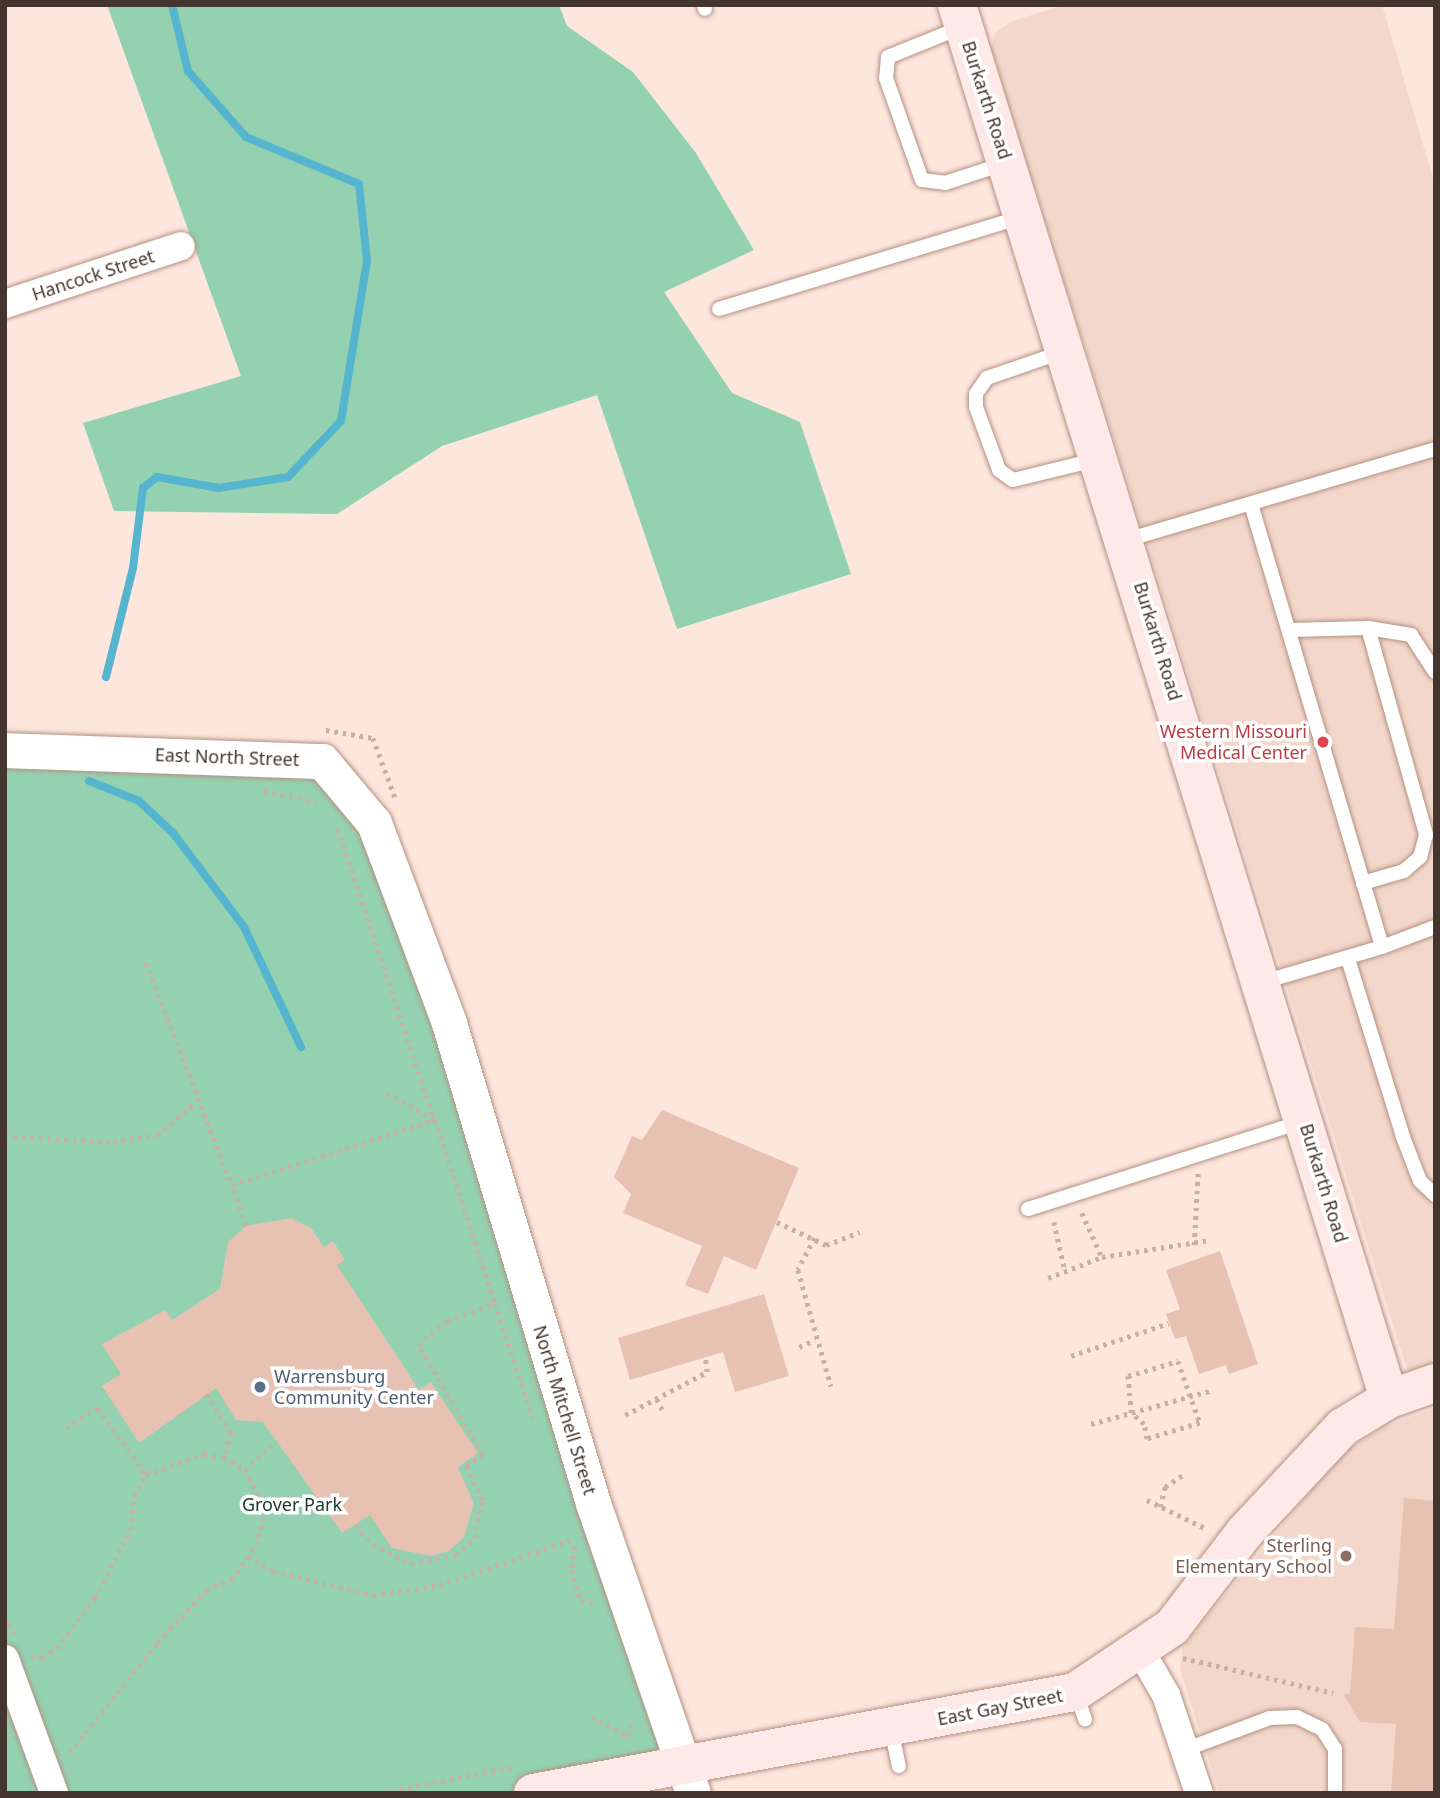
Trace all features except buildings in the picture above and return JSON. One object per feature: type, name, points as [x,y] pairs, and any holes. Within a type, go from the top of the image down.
[{"type":"main road","name":"Burkarth Road","points":[[964,12],[1007,163],[1263,982],[1389,1399]]},
{"type":"main road","name":"East Gay Street","points":[[527,1779],[689,1779],[890,1728],[1080,1706],[1172,1627],[1237,1543],[1343,1427],[1389,1399],[1435,1383]]},
{"type":"street","name":"Hancock Street","points":[[5,304],[181,246]]},
{"type":"street","name":"East North Street","points":[[5,750],[322,761],[373,823],[449,1023]]},
{"type":"street","name":"North Mitchell Street","points":[[449,1023],[593,1503],[689,1779]]},
{"type":"street","points":[[1141,1652],[1166,1695],[1199,1793]]},
{"type":"street","points":[[17,1653],[54,1793]]},
{"type":"lane","points":[[964,12],[888,57],[886,78],[922,180],[944,183],[1007,163]]},
{"type":"lane","points":[[719,309],[1024,217]]},
{"type":"lane","points":[[1066,351],[987,378],[975,394],[976,407],[999,470],[1013,480],[1100,458]]},
{"type":"lane","points":[[1126,540],[1435,449]]},
{"type":"lane","points":[[1251,504],[1382,947]]},
{"type":"lane","points":[[1289,630],[1368,628],[1411,635],[1435,672]]},
{"type":"lane","points":[[1363,883],[1404,872],[1420,858],[1426,835],[1368,628]]},
{"type":"lane","points":[[1263,982],[1348,959],[1435,927]]},
{"type":"lane","points":[[1348,959],[1403,1137],[1420,1181],[1435,1195]]},
{"type":"lane","points":[[1028,1209],[1305,1121]]},
{"type":"lane","points":[[1184,1750],[1270,1718],[1297,1717],[1322,1729],[1335,1749],[1335,1793]]},
{"type":"lane","points":[[890,1728],[899,1766]]},
{"type":"path","points":[[318,730],[373,738],[398,809]]},
{"type":"path","points":[[253,790],[306,796],[324,807]]},
{"type":"path","points":[[337,826],[539,1434]]},
{"type":"path","points":[[146,963],[196,1102],[232,1185],[246,1226]]},
{"type":"path","points":[[387,1093],[435,1121]]},
{"type":"path","points":[[5,1136],[113,1142],[157,1135],[196,1102]]},
{"type":"path","points":[[232,1185],[435,1121]]},
{"type":"path","points":[[1194,1245],[1198,1170]]},
{"type":"path","points":[[1075,1216],[1086,1212],[1102,1257]]},
{"type":"path","points":[[1064,1219],[1053,1222],[1065,1271]]},
{"type":"path","points":[[776,1222],[816,1237],[827,1245],[860,1232]]},
{"type":"path","points":[[816,1237],[798,1270],[831,1386]]},
{"type":"path","points":[[1048,1278],[1102,1257],[1194,1245],[1209,1240]]},
{"type":"path","points":[[356,1525],[373,1545],[411,1563],[456,1555],[474,1538],[482,1500],[466,1466],[483,1455],[418,1345],[447,1321],[495,1303]]},
{"type":"path","points":[[1071,1356],[1169,1323]]},
{"type":"path","points":[[799,1347],[816,1340]]},
{"type":"path","points":[[625,1415],[708,1372],[705,1357]]},
{"type":"path","points":[[1178,1361],[1200,1423],[1147,1439],[1144,1424],[1131,1413],[1128,1376],[1178,1361]]},
{"type":"path","points":[[1091,1424],[1213,1390]]},
{"type":"path","points":[[206,1394],[232,1433],[224,1457]]},
{"type":"path","points":[[657,1399],[664,1413]]},
{"type":"path","points":[[66,1428],[98,1408],[146,1475]]},
{"type":"path","points":[[245,1470],[275,1441]]},
{"type":"path","points":[[5,1616],[17,1653],[42,1658],[57,1648],[95,1598],[130,1530],[134,1496],[146,1475],[184,1457],[224,1457],[245,1470],[266,1509],[265,1526],[233,1579],[207,1590],[114,1691],[71,1744],[74,1769]]},
{"type":"path","points":[[1160,1507],[1165,1487],[1184,1475]]},
{"type":"path","points":[[1147,1500],[1237,1543]]},
{"type":"path","points":[[569,1525],[573,1538],[572,1569],[581,1600],[601,1606]]},
{"type":"path","points":[[248,1556],[273,1571],[373,1595],[439,1585],[573,1538]]},
{"type":"path","points":[[1187,1651],[1179,1657],[1333,1693]]},
{"type":"path","points":[[619,1741],[627,1736],[636,1723],[632,1710]]},
{"type":"path","points":[[592,1716],[627,1736]]},
{"type":"path","points":[[383,1793],[527,1779]]},
{"type":"shaded area","points":[[1065,5],[1382,5],[1435,185],[1435,1363],[1408,1372],[991,49],[995,33],[1012,21]]},
{"type":"shaded area","name":"Sterling Elementary School","points":[[1435,1408],[1435,1793],[1219,1793],[1180,1669],[1183,1646],[1341,1454],[1382,1428]]},
{"type":"green space","points":[[107,5],[559,5],[567,26],[633,72],[696,153],[754,250],[664,292],[732,393],[800,422],[851,574],[677,629],[597,395],[442,446],[337,514],[114,511],[83,423],[241,376]]},
{"type":"green space","name":"Grover Park","points":[[5,752],[267,759],[350,789],[685,1765],[533,1793],[5,1793]]},
{"type":"waterway","points":[[106,677],[133,568],[143,488],[157,477],[219,488],[288,477],[341,421],[367,261],[359,184],[246,137],[188,71],[172,5]]},
{"type":"waterway","points":[[89,781],[139,801],[173,833],[244,927],[301,1047]]},
{"type":"place","name":"Western Missouri Medical Center","points":[[1323,742]]},
{"type":"place","name":"Warrensburg Community Center","points":[[260,1387]]},
{"type":"place","name":"Sterling Elementary School","points":[[1346,1556]]}]
